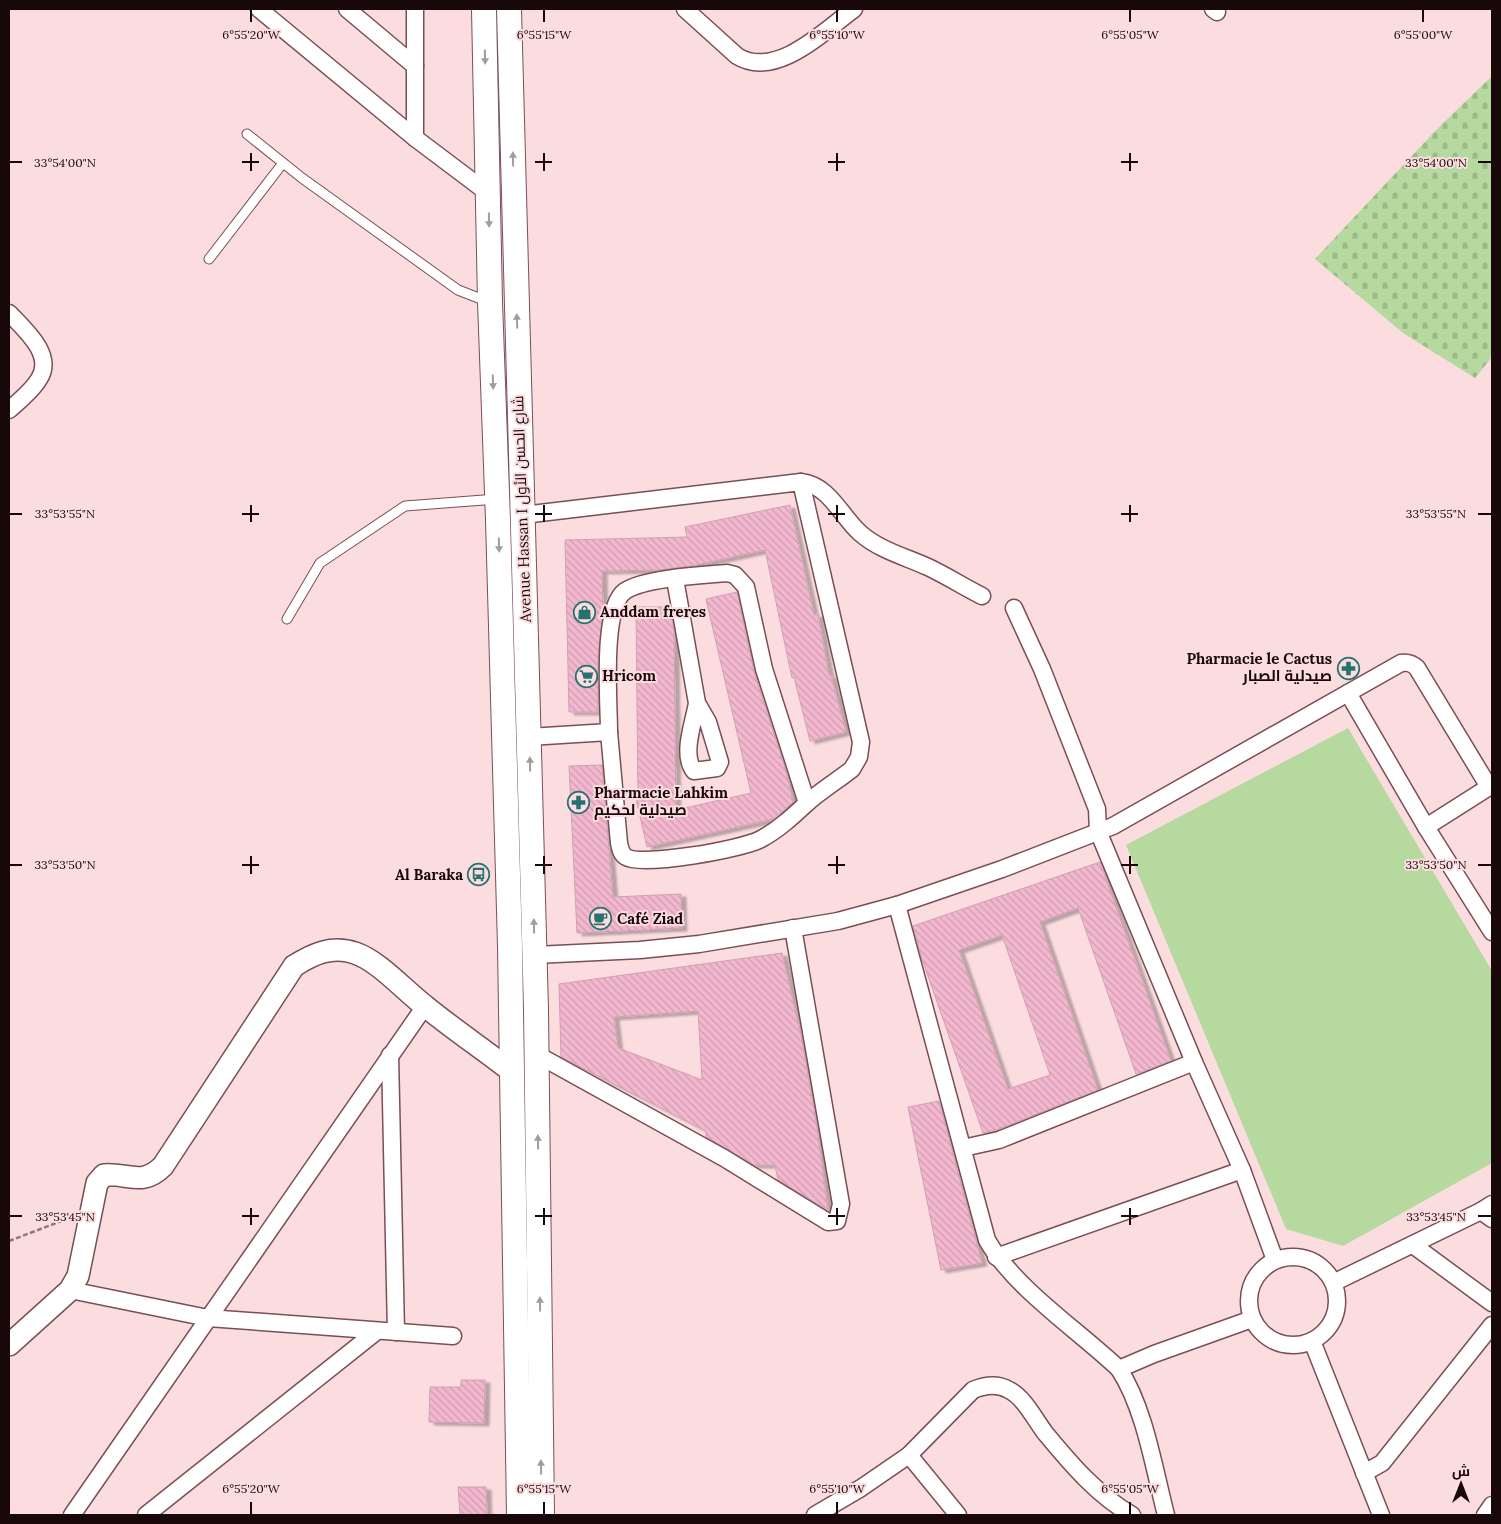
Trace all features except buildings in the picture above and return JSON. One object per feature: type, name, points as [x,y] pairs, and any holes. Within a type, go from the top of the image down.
[{"type":"main road","points":[[484,9],[490,302],[498,499],[511,1071],[518,1515]]},
{"type":"main road","name":"Avenue Hassan I شارع الحسن الأول","points":[[509,9],[535,955],[542,1515]]},
{"type":"street","points":[[259,9],[414,138],[488,192]]},
{"type":"street","points":[[348,9],[414,66]]},
{"type":"street","points":[[414,9],[414,138]]},
{"type":"street","points":[[685,9],[737,56],[746,62],[757,63],[790,54],[812,42],[843,12]]},
{"type":"street","points":[[9,313],[40,350],[43,365],[39,379],[9,410]]},
{"type":"street","points":[[801,482],[860,742],[859,757],[852,769],[807,803],[775,831],[759,841],[714,852],[639,860],[626,857],[621,852],[609,732],[609,628],[614,605],[627,590],[643,584],[727,573],[742,580],[746,587],[764,669],[807,803]]},
{"type":"street","points":[[523,515],[801,482],[810,483],[823,491],[860,533],[870,540],[930,568],[982,596]]},
{"type":"street","points":[[675,579],[697,703]]},
{"type":"street","points":[[1014,608],[1042,669],[1097,809],[1098,831],[1194,1062],[1242,1170],[1275,1260]]},
{"type":"street","points":[[535,955],[665,947],[838,921],[897,905],[1002,869],[1114,826],[1401,663],[1412,663],[1491,788],[1426,827]]},
{"type":"street","points":[[1348,694],[1426,827],[1492,932]]},
{"type":"street","points":[[529,737],[609,732]]},
{"type":"street","points":[[897,905],[987,1240],[996,1257],[1013,1276],[1119,1369],[1129,1384],[1138,1409],[1166,1515]]},
{"type":"street","points":[[536,1054],[724,1158],[828,1222],[837,1221],[841,1204],[793,928]]},
{"type":"street","points":[[9,1345],[70,1290],[78,1276],[97,1183],[104,1176],[115,1174],[142,1180],[155,1175],[164,1166],[294,966],[314,953],[335,950],[356,953],[377,966],[425,1006],[511,1071]]},
{"type":"street","points":[[72,1515],[425,1006]]},
{"type":"street","points":[[390,1055],[396,1332]]},
{"type":"street","points":[[963,1148],[999,1140],[1194,1062]]},
{"type":"street","points":[[996,1257],[1242,1170]]},
{"type":"street","points":[[1335,1282],[1489,1211]]},
{"type":"street","points":[[1413,1245],[1492,1303]]},
{"type":"street","points":[[1292,1256],[1310,1259],[1324,1268],[1335,1282],[1338,1299],[1335,1317],[1326,1331],[1312,1341],[1295,1346],[1277,1342],[1262,1333],[1252,1319],[1248,1302],[1252,1284],[1261,1270],[1275,1260],[1292,1256]]},
{"type":"street","points":[[70,1290],[208,1318],[453,1336]]},
{"type":"street","points":[[1119,1369],[1154,1354],[1252,1319]]},
{"type":"street","points":[[1364,1473],[1382,1463],[1492,1325]]},
{"type":"street","points":[[146,1515],[377,1330]]},
{"type":"street","points":[[1312,1341],[1381,1515]]},
{"type":"street","points":[[815,1515],[860,1488],[909,1454],[973,1390],[984,1386],[998,1385],[1011,1390],[1046,1434],[1082,1474],[1106,1497],[1132,1515]]},
{"type":"street","points":[[909,1454],[958,1515]]},
{"type":"street","points":[[1484,1515],[1492,1505]]},
{"type":"lane","points":[[247,134],[283,163],[458,290],[490,302]]},
{"type":"lane","points":[[210,259],[283,163]]},
{"type":"lane","points":[[287,619],[320,564],[405,506],[498,499]]},
{"type":"path","points":[[9,1241],[90,1211]]},
{"type":"green space","points":[[1492,76],[1492,357],[1475,378],[1403,333],[1315,259],[1438,128]]},
{"type":"green space","points":[[1348,728],[1492,971],[1492,1163],[1343,1246],[1286,1229],[1126,845]]},
{"type":"place","name":"Anddam freres","points":[[584,612]]},
{"type":"place","name":"Pharmacie le Cactus صيدلية الصبار","points":[[1348,668]]},
{"type":"place","name":"Hricom","points":[[586,676]]},
{"type":"place","name":"Pharmacie Lahkim صيدلية لحكيم","points":[[578,802]]},
{"type":"place","name":"Al Baraka","points":[[479,875]]},
{"type":"place","name":"Café Ziad","points":[[601,919]]}]
